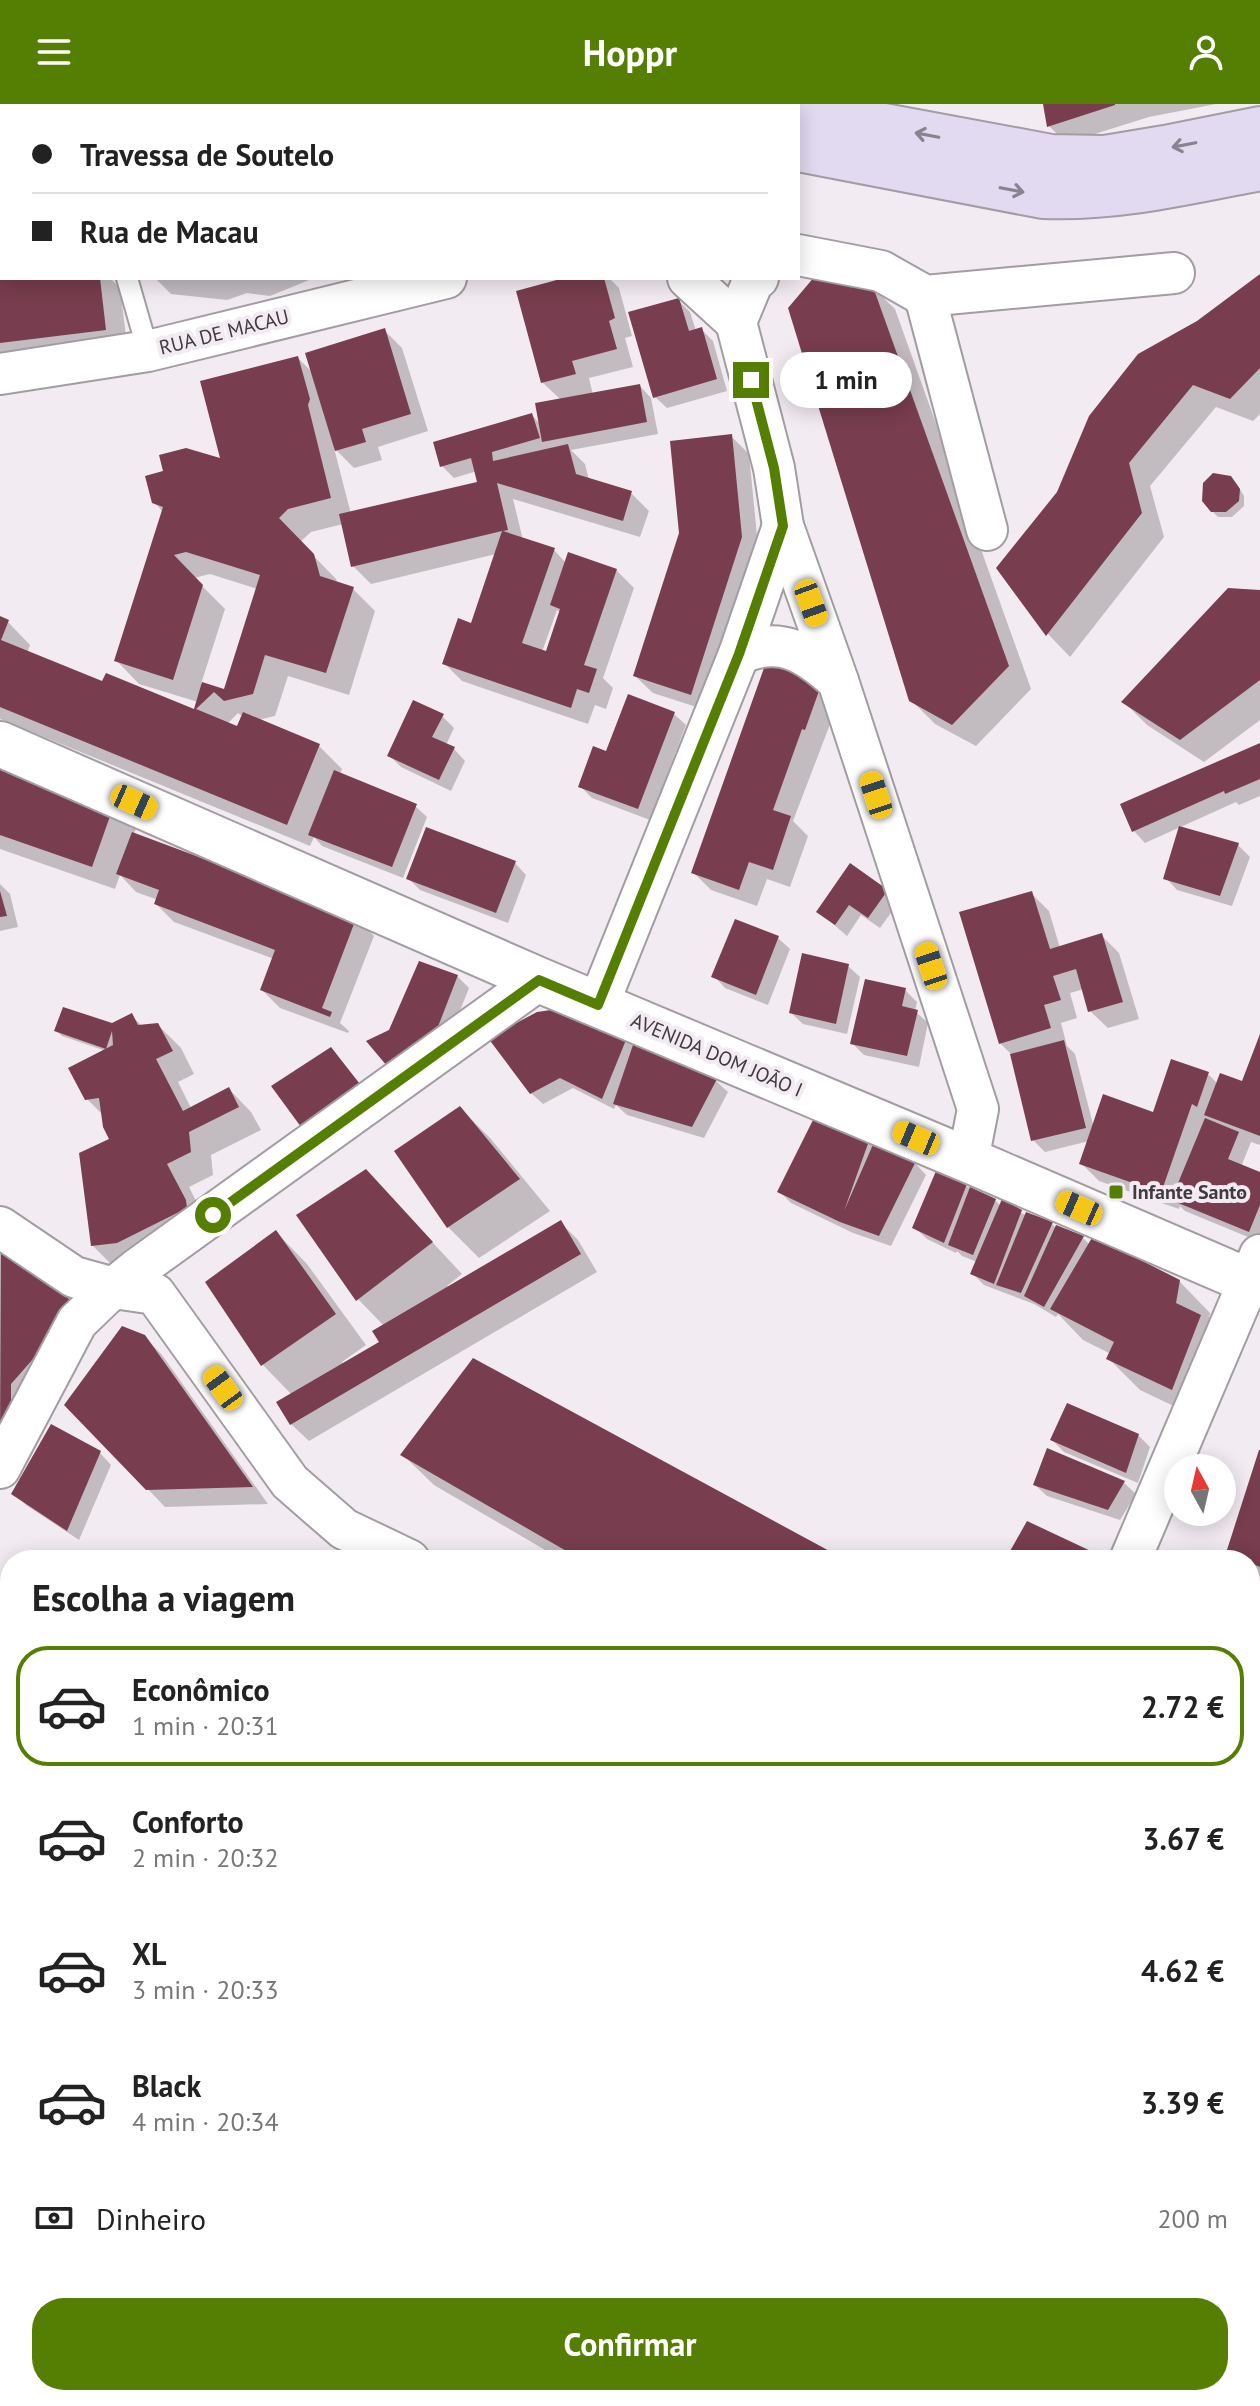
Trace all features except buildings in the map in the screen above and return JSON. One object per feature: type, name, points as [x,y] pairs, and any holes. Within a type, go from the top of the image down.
[{"type":"main road","points":[[800,110],[1051,157],[1105,158],[1260,129]]},
{"type":"main road","points":[[800,149],[1043,196],[1080,198],[1146,190],[1260,168]]},
{"type":"street","points":[[800,255],[881,271],[925,296],[1174,273]]},
{"type":"street","name":"RUA DE MACAU","points":[[0,374],[148,351],[438,280]]},
{"type":"street","points":[[690,280],[736,322],[774,468],[783,526],[838,681],[978,1109],[968,1160]]},
{"type":"street","points":[[736,322],[755,280]]},
{"type":"street","points":[[925,296],[987,530]]},
{"type":"street","points":[[598,1005],[739,654],[783,526]]},
{"type":"street","points":[[739,654],[769,644],[797,650],[819,663],[838,681]]},
{"type":"street","name":"AVENIDA DOM JOÃO I","points":[[0,744],[598,1005],[968,1160],[1256,1275]]},
{"type":"street","points":[[0,1468],[77,1322],[114,1288],[539,980]]},
{"type":"street","points":[[0,1227],[74,1277],[114,1288],[155,1294],[290,1482],[344,1529],[388,1550]]},
{"type":"street","points":[[1134,1550],[1256,1275]]},
{"type":"lane","points":[[128,280],[148,351]]},
{"type":"place","name":"Infante Santo","points":[[1116,1192]]},
{"type":"route","points":[[213,1215],[539,980],[598,1005],[739,654],[783,526],[774,468],[751,380]]}]
